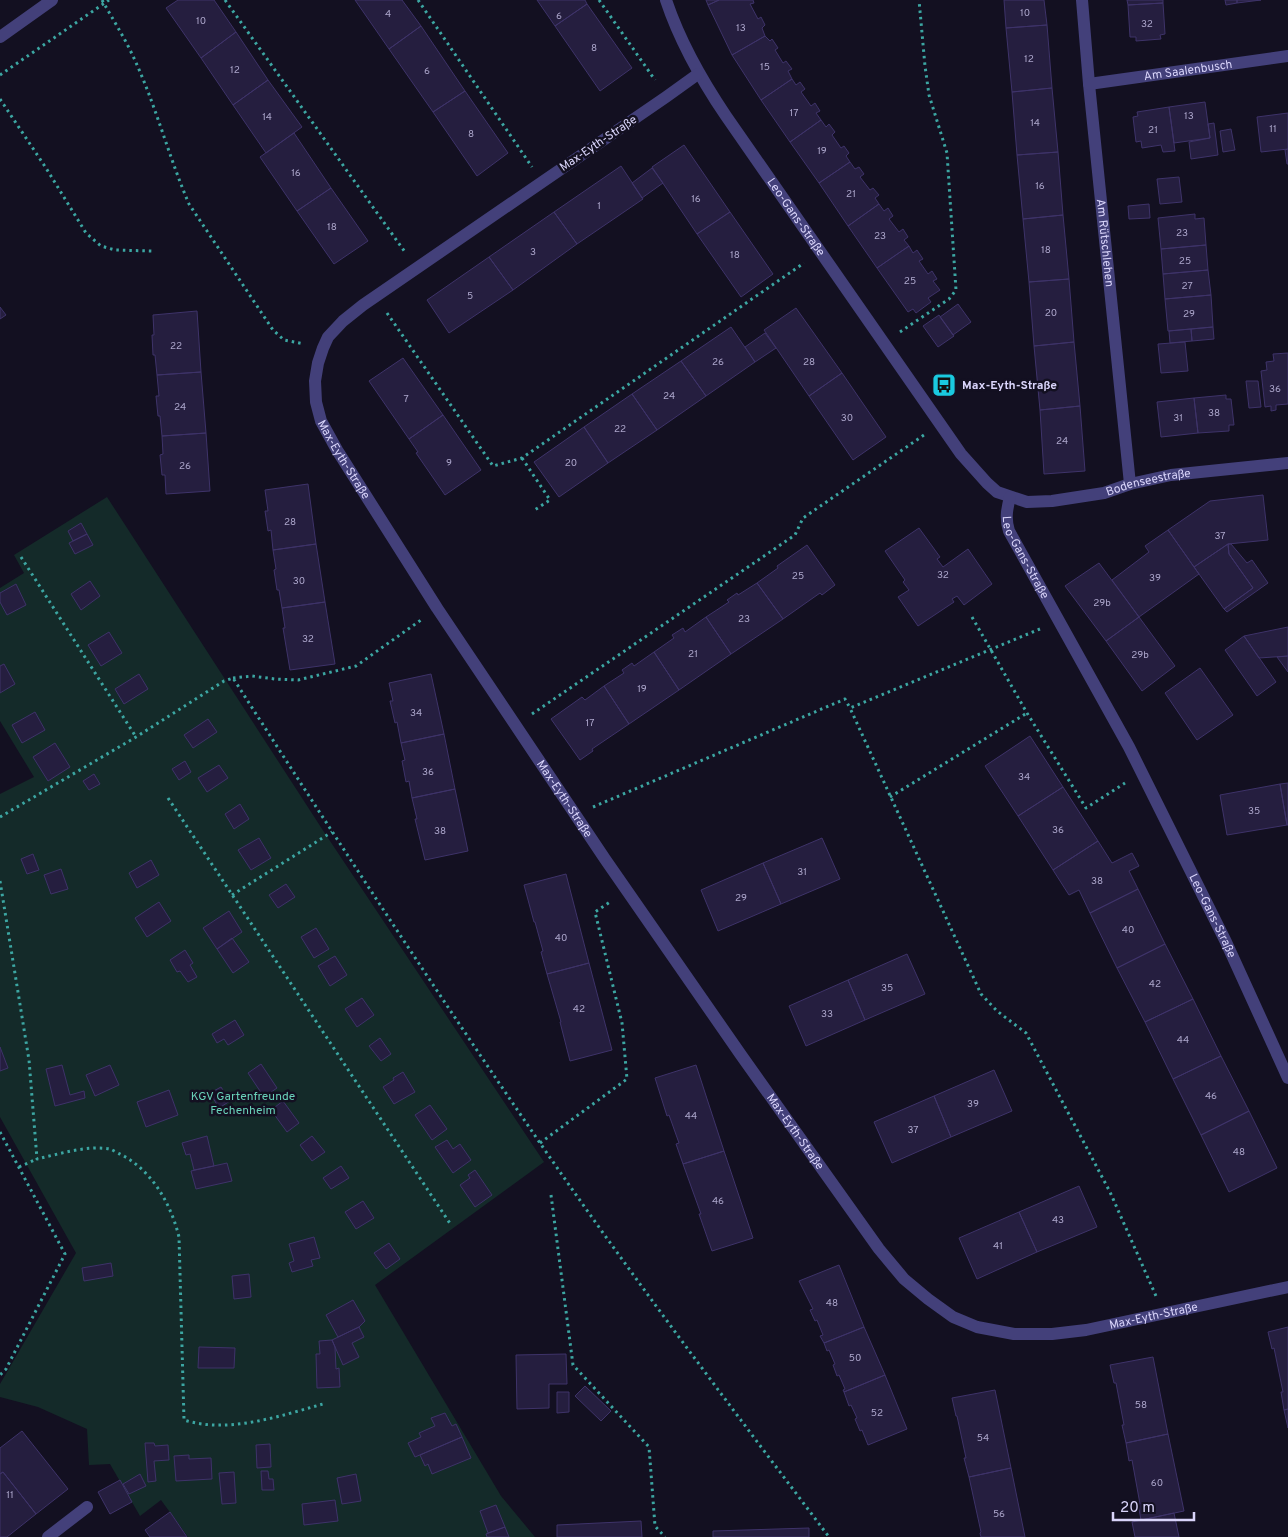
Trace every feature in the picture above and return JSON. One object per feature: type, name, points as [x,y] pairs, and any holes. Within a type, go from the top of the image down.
[{"type":"street","points":[[0,37],[52,0]]},
{"type":"street","name":"Leo-Gans-Straße","points":[[666,0],[698,74],[939,424],[961,454],[987,484],[998,492],[1010,497],[1006,511],[1009,531],[1142,772],[1226,942],[1288,1078]]},
{"type":"street","name":"Am Rütschlehen","points":[[1082,0],[1130,484]]},
{"type":"street","name":"Am Saalenbusch","points":[[1089,84],[1288,56]]},
{"type":"street","name":"Max-Eyth-Straße","points":[[698,74],[376,296],[343,321],[328,337],[318,363],[315,380],[316,402],[321,421],[337,450],[437,608],[626,891],[740,1055],[879,1249],[904,1279],[953,1317],[977,1327],[1014,1334],[1052,1334],[1086,1330],[1288,1287]]},
{"type":"street","name":"Bodenseestraße","points":[[1010,497],[1027,502],[1052,501],[1104,494],[1130,484],[1171,475],[1288,463]]},
{"type":"street","points":[[48,1537],[87,1507]]},
{"type":"path","points":[[102,0],[132,54],[164,132],[189,204],[272,330],[284,340],[323,348]]},
{"type":"path","points":[[0,76],[110,0]]},
{"type":"path","points":[[226,0],[417,269]]},
{"type":"path","points":[[418,0],[542,182]]},
{"type":"path","points":[[599,0],[666,97]]},
{"type":"path","points":[[883,343],[950,299],[956,290],[946,153],[929,95],[919,0]]},
{"type":"path","points":[[0,99],[86,233],[101,246],[115,250],[152,251]]},
{"type":"path","points":[[376,296],[493,466],[522,458],[820,252]]},
{"type":"path","points":[[515,726],[795,535],[803,518],[939,424]]},
{"type":"path","points":[[522,458],[550,500],[533,511]]},
{"type":"path","points":[[21,557],[136,737]]},
{"type":"path","points":[[0,817],[136,737],[224,680],[252,676],[298,680],[356,666],[437,608]]},
{"type":"path","points":[[972,617],[1027,713],[1086,808],[1142,772]]},
{"type":"path","points":[[850,708],[1059,621]]},
{"type":"path","points":[[233,678],[332,832],[540,1143],[660,1312],[829,1537]]},
{"type":"path","points":[[576,814],[845,699],[981,994],[997,1011],[1026,1033],[1110,1192],[1164,1313]]},
{"type":"path","points":[[890,797],[1027,713]]},
{"type":"path","points":[[168,798],[451,1225]]},
{"type":"path","points":[[232,895],[332,832]]},
{"type":"path","points":[[0,882],[29,1060],[37,1159]]},
{"type":"path","points":[[540,1143],[627,1079],[622,1023],[595,912],[626,891]]},
{"type":"path","points":[[0,1132],[65,1254],[6,1369],[0,1375]]},
{"type":"path","points":[[19,1167],[37,1159],[79,1149],[110,1149],[131,1159],[156,1185],[174,1220],[179,1237],[184,1420],[216,1425],[242,1423],[271,1419],[323,1404]]},
{"type":"path","points":[[551,1195],[573,1365],[649,1447],[655,1526],[665,1537]]},
{"type":"green space","name":"KGV Gartenfreunde Fechenheim","points":[[107,497],[324,832],[544,1162],[375,1285],[501,1496],[535,1537],[188,1537],[161,1500],[140,1516],[110,1464],[89,1465],[87,1429],[38,1407],[0,1397],[0,1384],[76,1253],[0,1117],[0,794],[34,777],[0,721],[0,588],[24,573],[14,555]]},
{"type":"building","points":[[178,0],[214,0],[236,32],[201,58],[166,8]]},
{"type":"building","points":[[355,0],[402,0],[421,26],[389,49]]},
{"type":"building","points":[[537,0],[585,0],[587,4],[555,26]]},
{"type":"building","points":[[706,0],[719,0],[708,5]]},
{"type":"building","points":[[719,0],[753,0],[754,3],[750,4],[758,19],[761,17],[765,25],[762,28],[765,36],[732,55],[708,5]]},
{"type":"building","points":[[1004,0],[1044,0],[1047,25],[1006,28]]},
{"type":"building","points":[[1127,0],[1163,0],[1163,3],[1128,5]]},
{"type":"building","points":[[1225,0],[1237,0],[1237,3],[1226,5]]},
{"type":"building","points":[[1237,0],[1261,0],[1237,3]]},
{"type":"building","points":[[1163,3],[1165,34],[1160,35],[1161,39],[1136,41],[1136,37],[1130,37],[1128,5]]},
{"type":"building","points":[[587,4],[632,68],[600,91],[555,26]]},
{"type":"building","points":[[1047,25],[1052,88],[1012,92],[1006,28]]},
{"type":"building","points":[[421,26],[465,91],[433,112],[389,49]]},
{"type":"building","points":[[236,32],[268,80],[233,105],[201,58]]},
{"type":"building","points":[[765,36],[770,41],[772,39],[778,48],[775,50],[783,63],[786,61],[792,69],[788,71],[792,79],[761,100],[732,55]]},
{"type":"building","points":[[792,79],[796,85],[800,82],[805,89],[801,92],[811,106],[815,103],[820,111],[816,113],[821,120],[790,142],[761,100]]},
{"type":"building","points":[[268,80],[302,127],[266,153],[233,105]]},
{"type":"building","points":[[1052,88],[1058,152],[1017,155],[1012,92]]},
{"type":"building","points":[[465,91],[508,153],[477,176],[433,112]]},
{"type":"building","points":[[1205,102],[1210,138],[1174,143],[1169,107]]},
{"type":"building","points":[[1169,107],[1175,151],[1163,152],[1161,145],[1142,148],[1141,141],[1136,142],[1133,117],[1138,116],[1137,112]]},
{"type":"building","points":[[1288,113],[1288,149],[1261,152],[1257,117]]},
{"type":"building","points":[[821,120],[826,127],[829,124],[835,132],[832,135],[841,148],[844,146],[849,153],[846,156],[850,162],[819,183],[790,142]]},
{"type":"building","points":[[1214,123],[1218,155],[1191,159],[1189,142],[1210,138],[1208,124]]},
{"type":"building","points":[[1231,129],[1235,150],[1223,152],[1220,131]]},
{"type":"building","points":[[294,133],[331,188],[297,211],[260,157]]},
{"type":"building","points":[[684,145],[730,212],[697,234],[652,167]]},
{"type":"building","points":[[1288,149],[1288,164],[1287,164],[1285,150]]},
{"type":"building","points":[[1058,152],[1063,215],[1023,219],[1017,155]]},
{"type":"building","points":[[850,162],[855,169],[859,167],[864,174],[860,177],[870,190],[873,188],[879,195],[875,198],[879,204],[848,226],[819,183]]},
{"type":"building","points":[[621,166],[643,199],[577,244],[554,212]]},
{"type":"building","points":[[652,168],[663,183],[642,198],[632,183]]},
{"type":"building","points":[[1179,177],[1182,202],[1160,204],[1157,179]]},
{"type":"building","points":[[331,188],[368,241],[334,264],[297,211]]},
{"type":"building","points":[[879,204],[884,211],[888,208],[893,216],[889,219],[899,232],[903,229],[908,237],[904,240],[909,246],[877,268],[848,226]]},
{"type":"building","points":[[1149,204],[1150,218],[1129,219],[1128,206]]},
{"type":"building","points":[[554,212],[577,244],[513,290],[489,257]]},
{"type":"building","points":[[730,212],[773,274],[741,297],[697,234]]},
{"type":"building","points":[[1195,214],[1195,219],[1204,218],[1206,245],[1161,249],[1158,218]]},
{"type":"building","points":[[1063,215],[1069,279],[1029,282],[1023,219]]},
{"type":"building","points":[[1206,245],[1208,270],[1163,274],[1161,249]]},
{"type":"building","points":[[909,246],[913,253],[917,250],[923,259],[919,261],[928,274],[932,271],[937,279],[933,281],[940,290],[928,298],[931,302],[916,313],[913,309],[908,312],[877,268]]},
{"type":"building","points":[[489,257],[513,290],[449,333],[427,300]]},
{"type":"building","points":[[1208,270],[1211,295],[1165,299],[1163,274]]},
{"type":"building","points":[[1069,279],[1074,342],[1034,346],[1029,282]]},
{"type":"building","points":[[1211,295],[1213,327],[1168,331],[1165,299]]},
{"type":"building","points":[[958,304],[971,322],[953,335],[940,317]]},
{"type":"building","points":[[0,307],[6,315],[0,319]]},
{"type":"building","points":[[796,308],[842,373],[809,396],[764,330]]},
{"type":"building","points":[[197,311],[201,372],[157,375],[155,355],[153,355],[153,315]]},
{"type":"building","points":[[939,315],[954,336],[938,347],[923,326]]},
{"type":"building","points":[[731,327],[755,362],[706,396],[681,361]]},
{"type":"building","points":[[1213,327],[1214,339],[1192,341],[1191,329]]},
{"type":"building","points":[[1191,329],[1192,341],[1170,343],[1169,331]]},
{"type":"building","points":[[765,333],[776,348],[755,362],[745,347]]},
{"type":"building","points":[[1074,342],[1080,406],[1040,410],[1034,346]]},
{"type":"building","points":[[1185,342],[1188,371],[1161,373],[1158,344]]},
{"type":"building","points":[[1288,353],[1288,404],[1276,405],[1276,410],[1271,411],[1271,406],[1265,407],[1261,371],[1267,370],[1266,362],[1274,361],[1273,354]]},
{"type":"building","points":[[403,358],[443,415],[409,439],[369,381]]},
{"type":"building","points":[[681,361],[706,396],[657,430],[632,394]]},
{"type":"building","points":[[201,372],[206,433],[162,436],[156,396],[159,396],[157,375]]},
{"type":"building","points":[[842,373],[886,437],[853,460],[809,396]]},
{"type":"building","points":[[1246,381],[1258,381],[1261,407],[1249,408]]},
{"type":"building","points":[[632,394],[657,430],[608,463],[584,427]]},
{"type":"building","points":[[1226,395],[1226,399],[1231,399],[1234,425],[1229,425],[1229,431],[1198,433],[1194,398]]},
{"type":"building","points":[[1194,398],[1198,433],[1161,437],[1157,402]]},
{"type":"building","points":[[1080,406],[1085,471],[1044,474],[1040,410]]},
{"type":"building","points":[[443,415],[481,470],[445,495],[416,453],[418,452],[409,439]]},
{"type":"building","points":[[584,427],[608,463],[559,497],[534,462]]},
{"type":"building","points":[[206,433],[210,491],[166,494],[165,475],[162,475],[160,455],[163,454],[162,436]]},
{"type":"building","points":[[308,484],[316,544],[273,550],[271,530],[268,531],[265,511],[268,511],[265,490]]},
{"type":"building","points":[[1263,495],[1268,540],[1228,544],[1194,567],[1168,530],[1210,501]]},
{"type":"building","points":[[81,523],[87,534],[73,541],[68,531]]},
{"type":"building","points":[[919,528],[940,557],[937,559],[943,567],[968,549],[992,584],[964,605],[957,596],[952,599],[954,602],[918,626],[898,597],[909,590],[903,582],[905,580],[885,551]]},
{"type":"building","points":[[1168,530],[1199,574],[1139,617],[1112,580],[1149,552],[1145,546]]},
{"type":"building","points":[[87,534],[93,545],[75,554],[69,543]]},
{"type":"building","points":[[316,544],[325,602],[282,608],[279,590],[277,590],[273,550]]},
{"type":"building","points":[[1228,544],[1229,554],[1253,588],[1224,609],[1194,567]]},
{"type":"building","points":[[1228,544],[1231,544],[1247,563],[1252,560],[1268,583],[1227,612],[1224,609],[1253,588],[1229,554]]},
{"type":"building","points":[[807,545],[835,585],[822,595],[820,593],[783,619],[757,583]]},
{"type":"building","points":[[1099,563],[1139,617],[1106,641],[1065,586]]},
{"type":"building","points":[[90,581],[100,596],[81,610],[71,594]]},
{"type":"building","points":[[757,583],[783,619],[731,654],[706,617],[729,602],[727,600],[737,593],[738,595]]},
{"type":"building","points":[[16,584],[26,605],[7,615],[0,602],[0,593]]},
{"type":"building","points":[[325,602],[335,664],[290,670],[283,628],[285,628],[282,608]]},
{"type":"building","points":[[706,617],[731,654],[679,690],[654,652],[674,638],[672,635],[683,628],[685,632]]},
{"type":"building","points":[[1139,617],[1175,666],[1142,691],[1106,641]]},
{"type":"building","points":[[1288,627],[1288,656],[1259,658],[1244,636]]},
{"type":"building","points":[[109,632],[122,653],[101,666],[88,645]]},
{"type":"building","points":[[1244,636],[1276,682],[1257,696],[1225,650]]},
{"type":"building","points":[[654,652],[679,690],[629,724],[604,686],[624,673],[622,670],[632,663],[634,666]]},
{"type":"building","points":[[1288,656],[1288,672],[1277,657]]},
{"type":"building","points":[[4,664],[15,684],[0,693],[0,666]]},
{"type":"building","points":[[1200,668],[1233,715],[1197,740],[1165,693]]},
{"type":"building","points":[[139,674],[148,689],[124,704],[115,689]]},
{"type":"building","points":[[431,674],[444,734],[401,743],[390,701],[393,701],[389,683]]},
{"type":"building","points":[[604,686],[629,724],[592,749],[593,751],[580,760],[551,719],[582,697],[585,700]]},
{"type":"building","points":[[35,712],[45,730],[22,743],[12,725]]},
{"type":"building","points":[[208,719],[217,732],[193,748],[184,735]]},
{"type":"building","points":[[444,734],[455,789],[412,798],[409,781],[406,782],[402,761],[405,760],[401,743]]},
{"type":"building","points":[[1030,736],[1063,787],[1018,816],[985,766]]},
{"type":"building","points":[[55,743],[70,767],[48,781],[33,757]]},
{"type":"building","points":[[185,761],[191,772],[179,780],[172,769]]},
{"type":"building","points":[[219,765],[228,778],[207,792],[198,778]]},
{"type":"building","points":[[94,774],[100,784],[89,790],[83,781]]},
{"type":"building","points":[[1288,783],[1288,825],[1287,825],[1280,784]]},
{"type":"building","points":[[1280,784],[1287,825],[1227,835],[1220,795]]},
{"type":"building","points":[[1063,787],[1098,841],[1053,870],[1018,816]]},
{"type":"building","points":[[455,789],[468,851],[425,860],[412,798]]},
{"type":"building","points":[[240,804],[249,819],[234,829],[225,814]]},
{"type":"building","points":[[259,838],[271,858],[251,870],[238,850]]},
{"type":"building","points":[[822,838],[840,879],[781,904],[763,863]]},
{"type":"building","points":[[1098,841],[1112,863],[1132,853],[1139,866],[1129,871],[1138,889],[1090,913],[1079,890],[1069,895],[1053,870]]},
{"type":"building","points":[[33,854],[39,870],[27,874],[21,859]]},
{"type":"building","points":[[151,860],[159,875],[137,888],[129,873]]},
{"type":"building","points":[[763,863],[781,904],[718,931],[701,890]]},
{"type":"building","points":[[61,869],[68,889],[51,894],[44,875]]},
{"type":"building","points":[[566,874],[589,963],[547,974],[541,952],[543,951],[524,885]]},
{"type":"building","points":[[286,884],[295,897],[278,908],[269,895]]},
{"type":"building","points":[[1138,889],[1165,944],[1117,968],[1090,913]]},
{"type":"building","points":[[159,902],[171,921],[147,937],[135,918]]},
{"type":"building","points":[[229,911],[242,932],[217,949],[203,928]]},
{"type":"building","points":[[316,928],[329,949],[314,958],[301,937]]},
{"type":"building","points":[[232,938],[249,962],[233,973],[217,949]]},
{"type":"building","points":[[1165,944],[1193,999],[1145,1022],[1117,968]]},
{"type":"building","points":[[185,950],[193,963],[190,965],[197,977],[188,982],[180,971],[177,972],[170,960]]},
{"type":"building","points":[[907,954],[925,994],[865,1020],[848,980]]},
{"type":"building","points":[[335,956],[347,975],[330,986],[318,966]]},
{"type":"building","points":[[589,963],[612,1050],[570,1061],[547,974]]},
{"type":"building","points":[[848,980],[865,1020],[806,1046],[789,1006]]},
{"type":"building","points":[[362,998],[374,1015],[357,1027],[345,1009]]},
{"type":"building","points":[[1193,999],[1221,1056],[1173,1079],[1145,1022]]},
{"type":"building","points":[[235,1020],[244,1035],[228,1045],[224,1039],[217,1043],[212,1034]]},
{"type":"building","points":[[380,1038],[391,1054],[381,1061],[369,1046]]},
{"type":"building","points":[[0,1047],[8,1068],[0,1071]]},
{"type":"building","points":[[1221,1056],[1249,1111],[1201,1135],[1173,1079]]},
{"type":"building","points":[[261,1064],[277,1088],[264,1097],[248,1073]]},
{"type":"building","points":[[62,1065],[70,1095],[84,1091],[85,1098],[55,1106],[46,1069]]},
{"type":"building","points":[[110,1065],[119,1085],[95,1096],[86,1075]]},
{"type":"building","points":[[696,1065],[724,1151],[683,1164],[676,1144],[679,1143],[669,1115],[667,1116],[655,1078]]},
{"type":"building","points":[[994,1070],[1012,1111],[951,1137],[934,1096]]},
{"type":"building","points":[[403,1072],[415,1092],[394,1104],[383,1087]]},
{"type":"building","points":[[221,1087],[230,1101],[219,1108],[210,1093]]},
{"type":"building","points":[[169,1090],[178,1115],[146,1127],[137,1102]]},
{"type":"building","points":[[934,1096],[951,1137],[892,1163],[874,1122]]},
{"type":"building","points":[[283,1101],[299,1123],[287,1132],[271,1110]]},
{"type":"building","points":[[430,1105],[447,1129],[432,1140],[415,1115]]},
{"type":"building","points":[[1249,1111],[1277,1168],[1229,1192],[1201,1135]]},
{"type":"building","points":[[207,1136],[214,1166],[194,1170],[190,1154],[186,1155],[182,1143]]},
{"type":"building","points":[[312,1136],[325,1152],[312,1161],[300,1145]]},
{"type":"building","points":[[447,1140],[453,1149],[460,1144],[471,1160],[453,1173],[435,1147]]},
{"type":"building","points":[[724,1151],[753,1238],[712,1251],[683,1164]]},
{"type":"building","points":[[227,1163],[232,1181],[196,1189],[191,1171]]},
{"type":"building","points":[[341,1166],[349,1178],[331,1189],[323,1178]]},
{"type":"building","points":[[475,1170],[492,1195],[475,1207],[460,1185],[470,1178],[468,1175]]},
{"type":"building","points":[[1079,1186],[1097,1227],[1037,1252],[1019,1212]]},
{"type":"building","points":[[363,1201],[374,1218],[356,1229],[345,1212]]},
{"type":"building","points":[[1019,1212],[1037,1252],[977,1279],[959,1238]]},
{"type":"building","points":[[314,1237],[320,1258],[311,1260],[313,1266],[292,1272],[289,1263],[294,1261],[289,1244]]},
{"type":"building","points":[[389,1243],[400,1259],[386,1269],[374,1253]]},
{"type":"building","points":[[111,1263],[113,1276],[84,1281],[82,1268]]},
{"type":"building","points":[[839,1265],[864,1327],[824,1343],[820,1336],[823,1335],[817,1320],[815,1321],[810,1310],[813,1309],[799,1281]]},
{"type":"building","points":[[249,1274],[251,1297],[234,1299],[232,1276]]},
{"type":"building","points":[[353,1300],[365,1321],[359,1327],[338,1337],[326,1315]]},
{"type":"building","points":[[359,1327],[364,1337],[352,1343],[359,1357],[343,1365],[332,1340]]},
{"type":"building","points":[[864,1327],[885,1375],[844,1392],[843,1390],[845,1389],[833,1365],[835,1364],[824,1343]]},
{"type":"building","points":[[1288,1327],[1288,1409],[1284,1410],[1281,1392],[1283,1392],[1274,1348],[1272,1349],[1268,1332]]},
{"type":"building","points":[[332,1340],[335,1347],[336,1369],[339,1368],[340,1387],[317,1388],[316,1354],[320,1354],[319,1341]]},
{"type":"building","points":[[199,1347],[235,1348],[234,1368],[198,1368]]},
{"type":"building","points":[[566,1354],[567,1384],[549,1384],[549,1408],[517,1409],[516,1355]]},
{"type":"building","points":[[1153,1357],[1168,1434],[1126,1443],[1116,1383],[1114,1383],[1110,1365]]},
{"type":"building","points":[[885,1375],[907,1429],[868,1445],[862,1430],[860,1431],[855,1419],[857,1418],[851,1405],[849,1406],[844,1392]]},
{"type":"building","points":[[585,1386],[611,1411],[601,1421],[575,1396]]},
{"type":"building","points":[[995,1390],[1011,1468],[969,1477],[952,1398]]},
{"type":"building","points":[[557,1392],[569,1392],[569,1412],[557,1413]]},
{"type":"building","points":[[1288,1409],[1288,1428],[1284,1410]]},
{"type":"building","points":[[445,1413],[452,1426],[456,1424],[462,1437],[415,1457],[408,1443],[421,1437],[419,1433],[435,1426],[431,1418]]},
{"type":"building","points":[[22,1431],[68,1489],[36,1514],[3,1472],[0,1474],[0,1448]]},
{"type":"building","points":[[1168,1434],[1184,1511],[1141,1520],[1132,1460],[1129,1461],[1126,1443]]},
{"type":"building","points":[[462,1437],[471,1458],[432,1474],[428,1464],[425,1466],[420,1455]]},
{"type":"building","points":[[145,1443],[154,1443],[155,1446],[168,1445],[169,1460],[154,1461],[156,1481],[148,1482]]},
{"type":"building","points":[[270,1444],[271,1467],[257,1468],[256,1445]]},
{"type":"building","points":[[189,1455],[189,1459],[211,1458],[212,1479],[176,1481],[174,1456]]},
{"type":"building","points":[[1011,1468],[1025,1537],[981,1537],[969,1477]]},
{"type":"building","points":[[261,1471],[268,1471],[269,1479],[273,1479],[274,1490],[262,1490]]},
{"type":"building","points":[[3,1472],[36,1514],[7,1537],[0,1537],[0,1474]]},
{"type":"building","points":[[234,1472],[236,1503],[222,1504],[219,1473]]},
{"type":"building","points":[[140,1474],[146,1486],[129,1494],[123,1484]]},
{"type":"building","points":[[356,1474],[361,1501],[342,1504],[337,1478]]},
{"type":"building","points":[[120,1480],[132,1502],[110,1514],[98,1492]]},
{"type":"building","points":[[335,1500],[338,1521],[304,1525],[302,1504]]},
{"type":"building","points":[[496,1505],[505,1527],[488,1533],[480,1511]]},
{"type":"building","points":[[170,1512],[187,1537],[150,1537],[145,1530]]},
{"type":"building","points":[[1174,1513],[1179,1537],[1135,1537],[1132,1522]]},
{"type":"building","points":[[641,1521],[642,1537],[557,1537],[557,1525]]},
{"type":"building","points":[[505,1527],[509,1537],[487,1537],[486,1534]]},
{"type":"building","points":[[809,1528],[809,1537],[713,1537],[713,1531]]},
{"type":"place","name":"Max-Eyth-Straße","points":[[944,385]]}]
